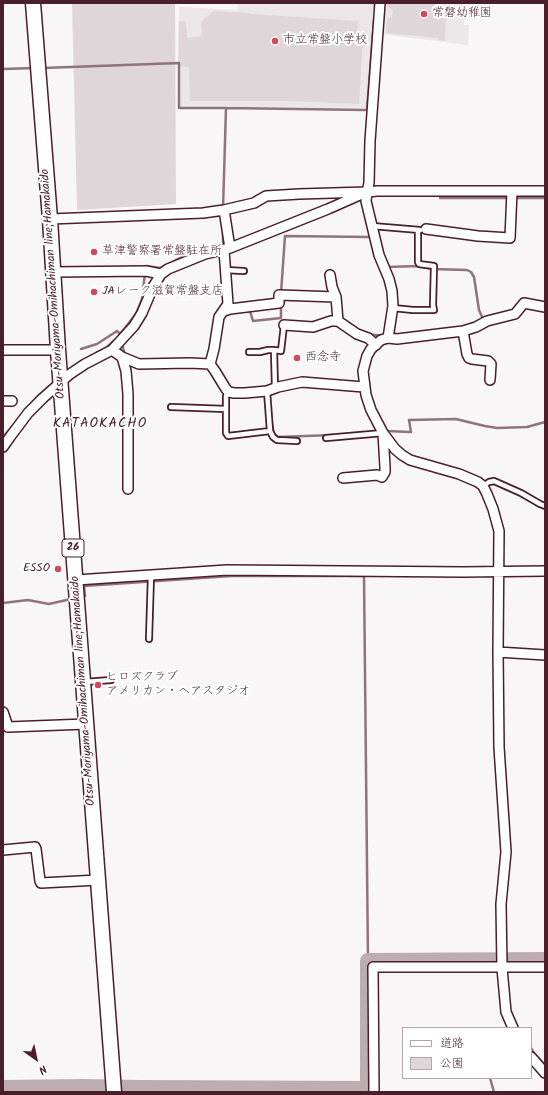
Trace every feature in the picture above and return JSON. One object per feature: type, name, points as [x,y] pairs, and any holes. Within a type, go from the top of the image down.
[{"type":"main road","name":"Otsu-Moriyama-Omihachiman line;Hamakaido","points":[[33,3],[114,1092]]},
{"type":"street","points":[[380,3],[370,141],[369,183],[366,192],[366,201],[378,255],[389,279],[392,290],[393,308],[388,338]]},
{"type":"street","points":[[50,219],[203,213],[254,203],[266,196],[299,194],[377,191],[512,195],[545,191]]},
{"type":"street","points":[[3,447],[28,413],[43,398],[70,374],[85,364],[112,350],[134,326],[142,313],[153,287],[161,274],[168,269],[205,254],[227,249],[328,209],[366,192]]},
{"type":"street","points":[[422,229],[478,236],[510,238],[512,195]]},
{"type":"street","points":[[210,364],[219,317],[228,304],[225,270],[227,249],[224,210]]},
{"type":"street","points":[[53,272],[146,271],[161,274]]},
{"type":"street","points":[[330,275],[332,287],[336,297],[338,321]]},
{"type":"street","points":[[224,311],[279,303],[279,295],[336,297]]},
{"type":"street","points":[[513,1027],[506,1012],[502,963],[501,904],[506,852],[499,747],[499,531],[494,509],[483,486],[478,482],[460,474],[410,460],[395,449],[383,433],[371,410],[364,387],[363,371],[364,363],[371,349],[381,340],[388,338],[402,338],[463,331],[476,327],[487,321],[515,314],[524,303],[545,307]]},
{"type":"street","points":[[284,325],[313,327],[331,321],[338,321],[357,334],[368,338],[376,345]]},
{"type":"street","points":[[463,331],[466,354],[469,358],[488,361],[491,364],[490,380]]},
{"type":"street","points":[[3,350],[58,350]]},
{"type":"street","points":[[112,350],[122,357],[139,364],[210,364]]},
{"type":"street","points":[[122,357],[126,371],[128,394],[128,489]]},
{"type":"street","points":[[210,364],[226,390],[234,393],[271,389],[302,382],[364,387]]},
{"type":"street","points":[[343,478],[377,475],[382,477],[385,472],[383,433]]},
{"type":"street","points":[[76,580],[227,570],[395,572],[545,571]]},
{"type":"street","points":[[498,652],[545,655]]},
{"type":"street","points":[[3,712],[6,727],[86,724]]},
{"type":"street","points":[[3,850],[35,847],[41,883],[98,880]]},
{"type":"street","points":[[374,1092],[373,968],[502,963],[545,967]]},
{"type":"street","points":[[532,1058],[545,1073]]},
{"type":"lane","points":[[372,226],[422,229],[418,262],[419,264],[434,266],[434,310],[393,308]]},
{"type":"lane","points":[[225,270],[244,271]]},
{"type":"lane","points":[[249,352],[268,350],[281,351],[284,325]]},
{"type":"lane","points":[[274,350],[270,431],[273,437],[277,440],[297,440]]},
{"type":"lane","points":[[228,391],[226,396],[226,433],[228,436],[270,431]]},
{"type":"lane","points":[[171,407],[226,409]]},
{"type":"lane","points":[[326,438],[383,433]]},
{"type":"lane","points":[[483,486],[494,481],[545,506]]},
{"type":"lane","points":[[149,639],[151,575]]},
{"type":"lane","points":[[84,682],[111,680]]},
{"type":"shaded area","name":"市立常盤小学校","points":[[238,3],[375,3],[367,108],[180,107],[178,66],[179,7],[237,10]]},
{"type":"shaded area","name":"常磐幼稚園","points":[[384,3],[466,3],[464,25],[469,25],[468,45],[381,34]]},
{"type":"green space","points":[[72,3],[175,3],[176,204],[77,210]]},
{"type":"green space","name":"常磐幼稚園","points":[[387,3],[442,4],[442,9],[446,10],[445,41],[438,40],[438,38],[386,33],[387,19],[392,17],[393,11],[387,6]]},
{"type":"green space","name":"市立常盤小学校","points":[[214,11],[358,21],[357,36],[363,37],[359,104],[287,101],[190,101],[189,67],[178,66],[179,21],[186,22],[187,38],[202,36],[201,22]]},
{"type":"waterway","points":[[43,68],[179,63],[179,108],[367,110],[374,21]]},
{"type":"waterway","points":[[3,69],[34,68]]},
{"type":"waterway","points":[[223,209],[226,108]]},
{"type":"waterway","points":[[440,198],[545,198]]},
{"type":"waterway","points":[[217,247],[223,245],[223,228]]},
{"type":"waterway","points":[[281,293],[285,236],[371,238]]},
{"type":"waterway","points":[[145,268],[146,266],[160,268],[182,257],[200,251]]},
{"type":"waterway","points":[[387,267],[418,266],[432,269],[467,270],[471,272],[474,277],[479,310],[483,319]]},
{"type":"waterway","points":[[120,334],[136,314],[142,299],[145,273]]},
{"type":"waterway","points":[[248,310],[250,311],[253,321],[281,318],[281,304]]},
{"type":"waterway","points":[[81,349],[97,344],[117,331],[120,334],[120,337]]},
{"type":"waterway","points":[[369,334],[382,336]]},
{"type":"waterway","points":[[96,353],[107,347],[115,340]]},
{"type":"waterway","points":[[122,344],[125,355]]},
{"type":"waterway","points":[[29,406],[55,382]]},
{"type":"waterway","points":[[3,437],[21,416]]},
{"type":"waterway","points":[[271,419],[274,434],[278,437],[333,435]]},
{"type":"waterway","points":[[386,431],[411,432],[409,420],[456,419],[497,428],[527,427],[545,422]]},
{"type":"waterway","points":[[82,597],[85,596],[84,586],[231,576],[364,576],[368,961]]},
{"type":"waterway","points":[[3,603],[28,600],[49,604],[71,599]]},
{"type":"waterway","points":[[3,1088],[82,1087],[368,1089],[368,961],[545,960]]},
{"type":"waterway","points":[[532,1050],[545,1065]]},
{"type":"waterway","points":[[490,1079],[494,1092]]},
{"type":"place","name":"常磐幼稚園","points":[[424,14]]},
{"type":"place","name":"市立常盤小学校","points":[[275,41]]},
{"type":"place","name":"草津警察署常盤駐在所","points":[[94,252]]},
{"type":"place","name":"JAレーク滋賀常盤支店","points":[[94,292]]},
{"type":"place","name":"西念寺","points":[[297,358]]},
{"type":"place","name":"ESSO","points":[[58,569]]},
{"type":"place","name":"ヒロズクラブ アメリカン・ヘアスタジオ","points":[[98,685]]},
{"type":"district","name":"KATAOKACHO","points":[[100,425]]}]
